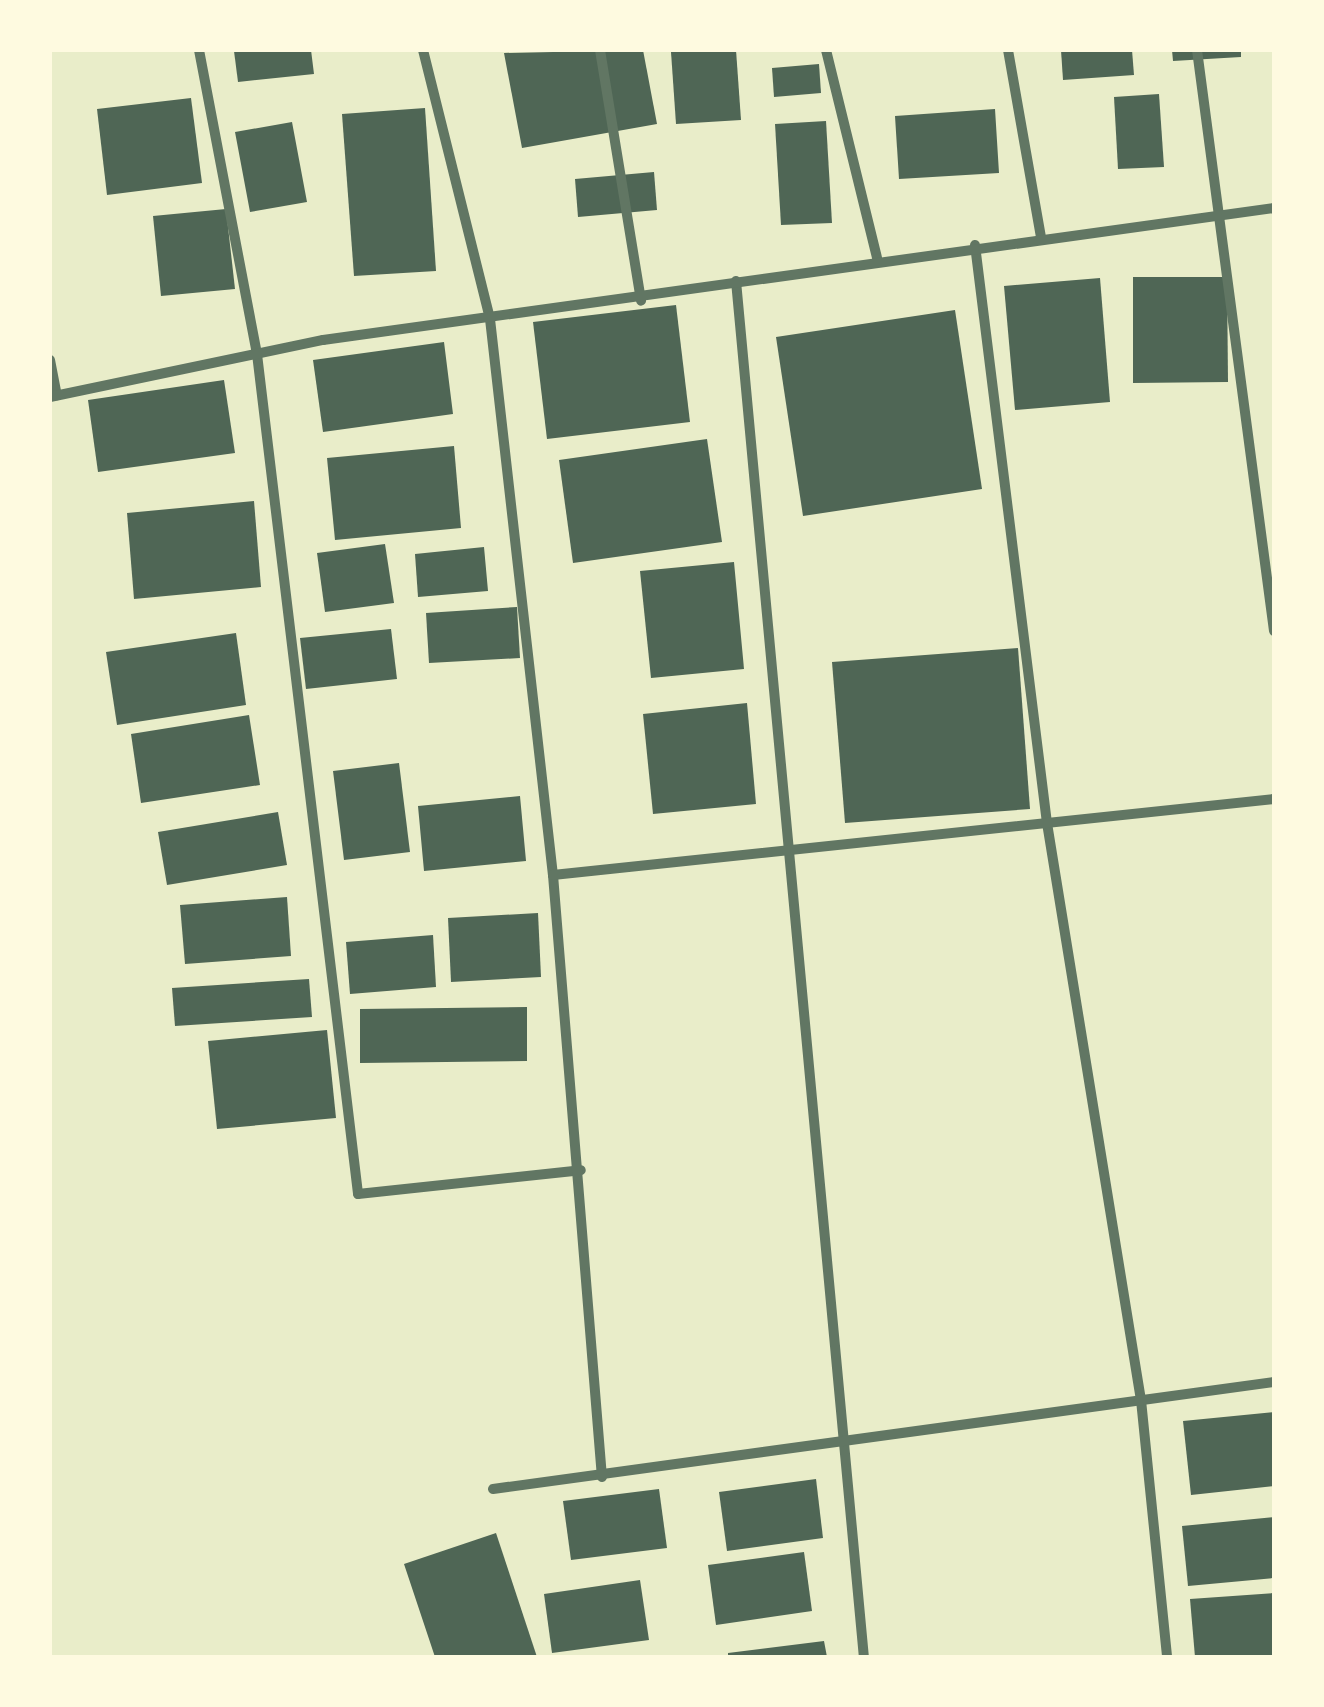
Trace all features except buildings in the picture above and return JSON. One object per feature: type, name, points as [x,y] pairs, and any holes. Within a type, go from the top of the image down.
[{"type":"street","points":[[199,50],[257,354],[358,1194],[581,1170]]},
{"type":"street","points":[[424,50],[490,319],[581,1170],[602,1477]]},
{"type":"street","points":[[600,50],[641,301]]},
{"type":"street","points":[[826,50],[877,258]]},
{"type":"street","points":[[1008,50],[1041,238]]},
{"type":"street","points":[[1197,50],[1274,630]]},
{"type":"street","points":[[50,360],[53,396],[257,354],[641,301],[877,258],[1274,208]]},
{"type":"street","points":[[976,246],[1047,823],[1140,1400],[1166,1657]]},
{"type":"street","points":[[736,281],[795,849],[864,1657]]},
{"type":"street","points":[[552,874],[1274,799]]},
{"type":"street","points":[[493,1489],[1274,1382]]}]
